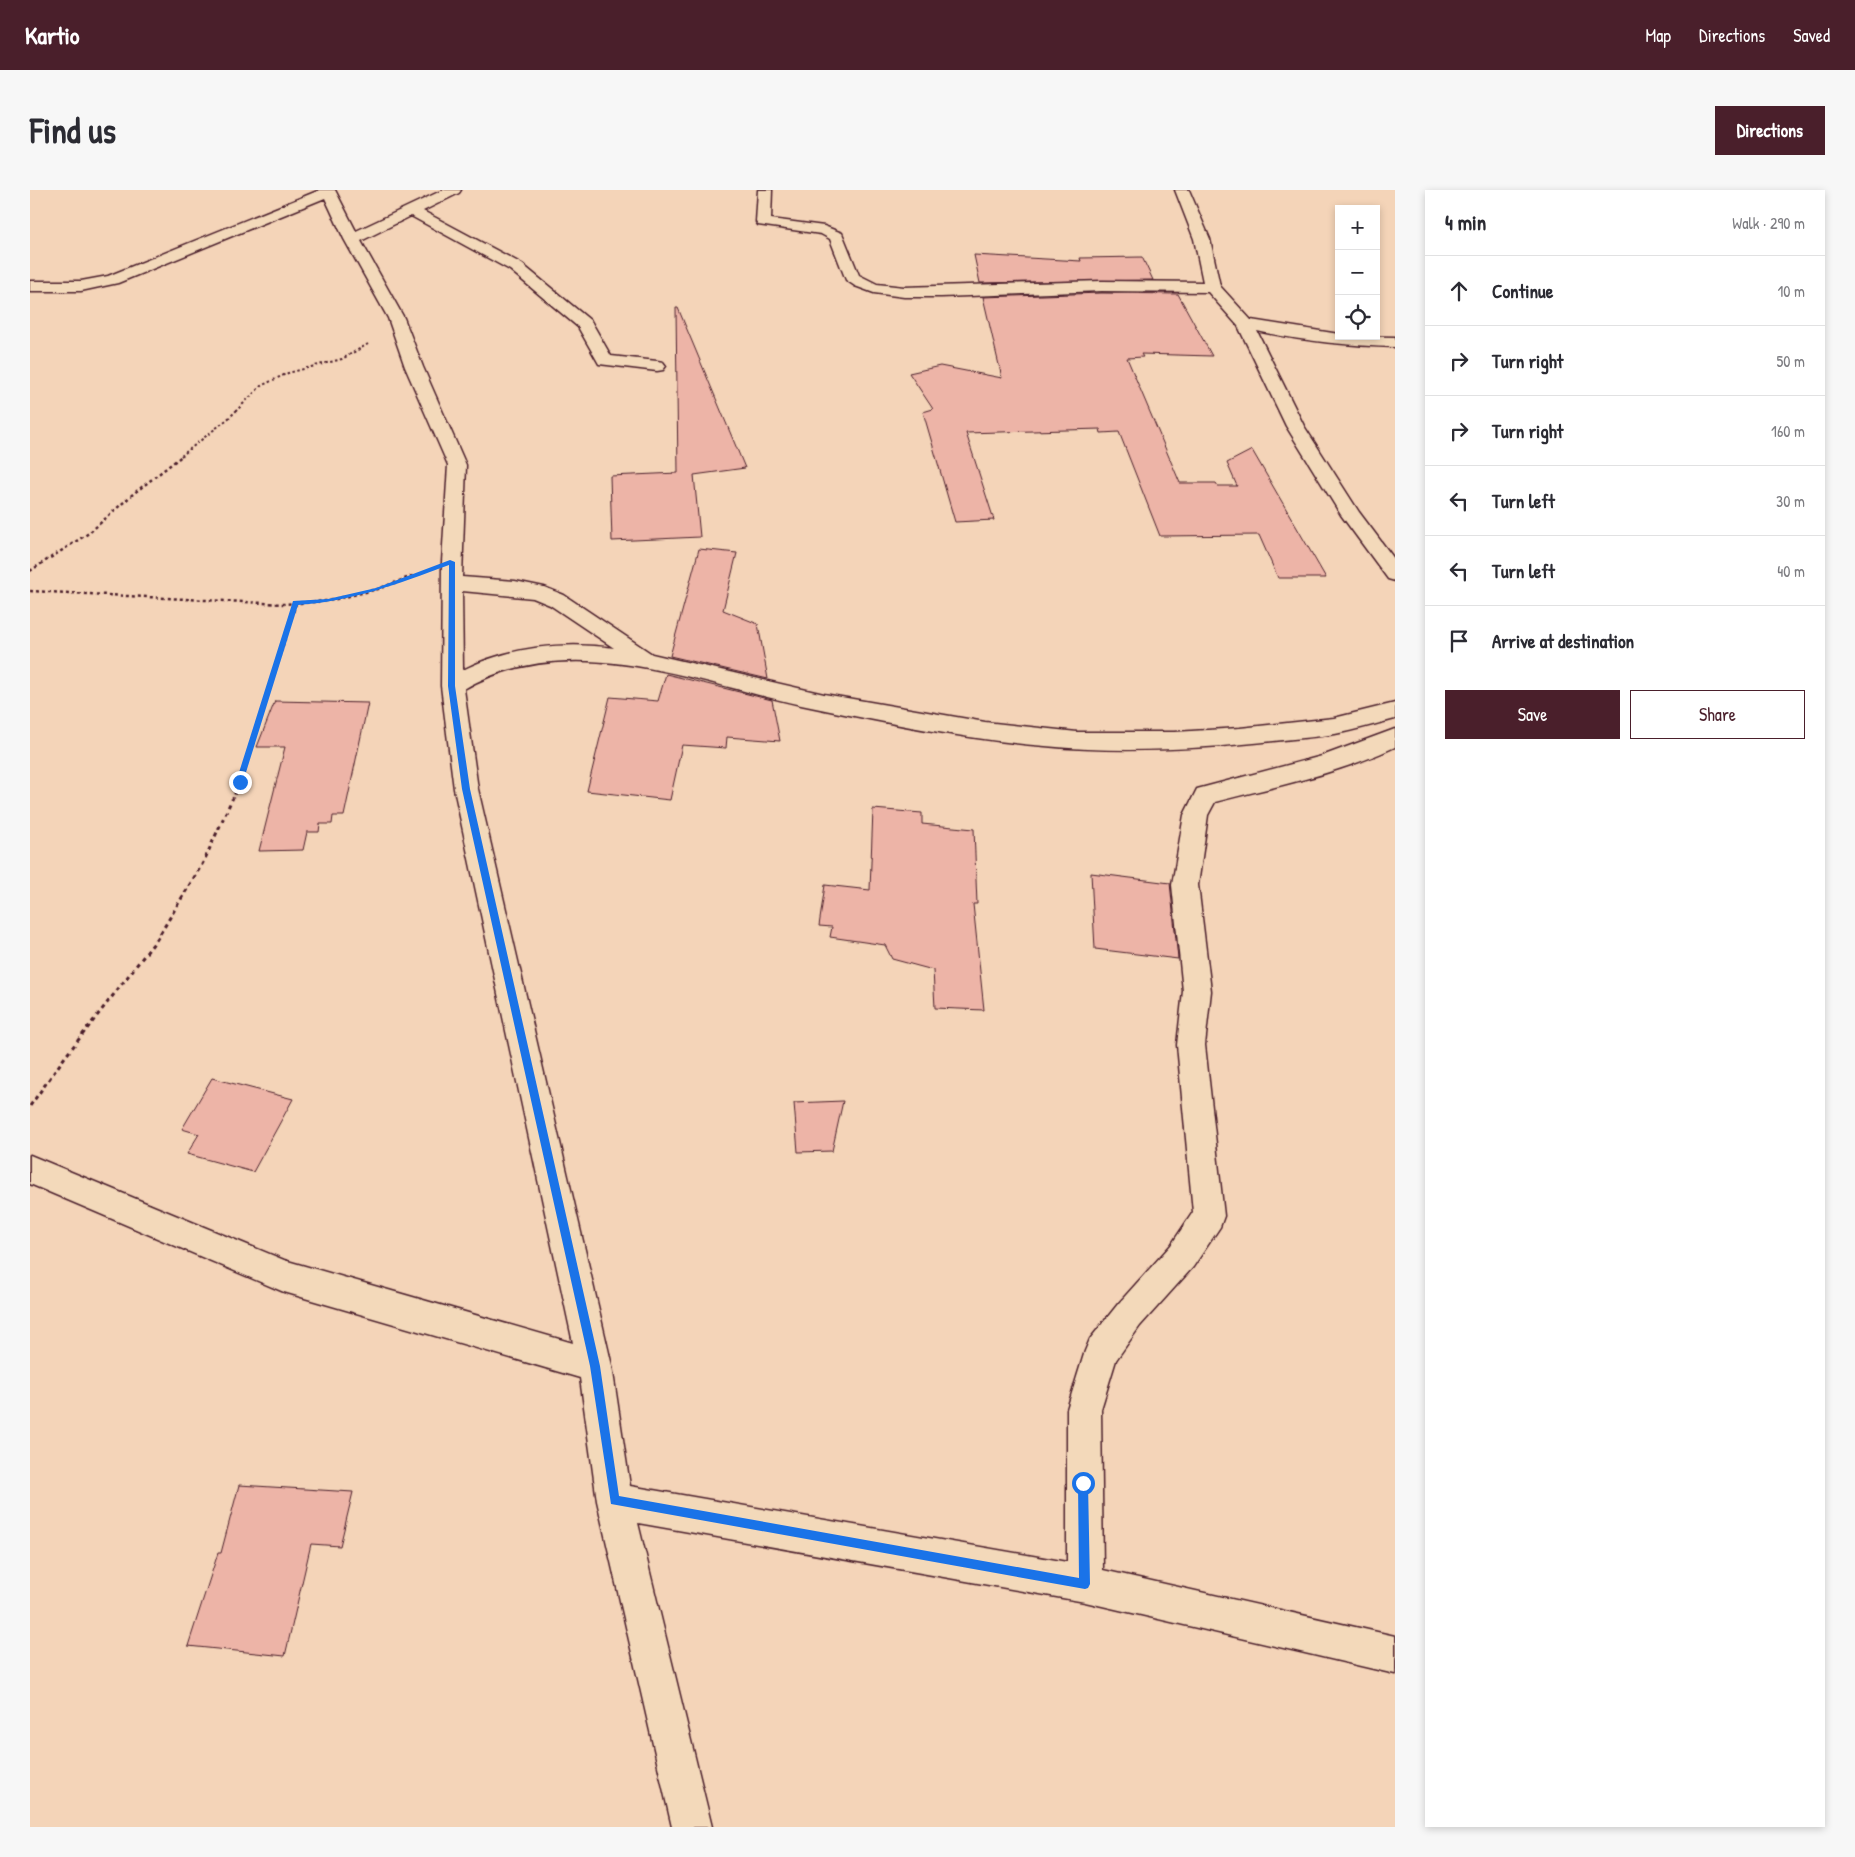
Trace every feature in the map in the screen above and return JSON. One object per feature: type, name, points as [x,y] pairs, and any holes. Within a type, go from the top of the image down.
[{"type":"street","points":[[352,239],[454,190]]},
{"type":"street","points":[[765,190],[763,222],[824,230],[837,236],[852,277],[874,288],[904,292],[941,292],[1102,286],[1212,286]]},
{"type":"street","points":[[1182,190],[1202,239],[1212,286],[1245,324],[1295,426],[1351,515],[1395,574]]},
{"type":"street","points":[[30,286],[81,286],[112,280],[328,191],[396,318],[414,368],[457,465],[452,572],[452,686],[466,789],[595,1366],[614,1501],[692,1827]]},
{"type":"street","points":[[411,210],[516,267],[585,324],[605,360],[657,366]]},
{"type":"street","points":[[1245,324],[1292,335],[1328,339],[1395,342]]},
{"type":"street","points":[[452,572],[536,592],[557,600],[649,660]]},
{"type":"street","points":[[452,686],[495,665],[532,656],[569,653],[649,660],[799,696],[929,720],[1012,734],[1095,742],[1224,738],[1334,726],[1395,711]]},
{"type":"street","points":[[1085,1584],[1084,1409],[1102,1351],[1129,1315],[1182,1256],[1209,1216],[1191,1045],[1197,991],[1185,884],[1196,815],[1206,795],[1288,775],[1372,749],[1395,737]]},
{"type":"street","points":[[30,1169],[284,1276],[595,1366]]},
{"type":"street","points":[[614,1501],[1085,1584],[1395,1655]]},
{"type":"path","points":[[30,571],[59,554],[96,528],[133,495],[228,419],[259,387],[281,374],[349,357],[367,345],[396,318]]},
{"type":"path","points":[[30,592],[283,604],[328,601],[452,572]]},
{"type":"path","points":[[30,1106],[157,939],[204,861],[240,782],[296,603]]},
{"type":"building","points":[[974,255],[1081,261],[1080,258],[1142,257],[1153,280],[980,283]]},
{"type":"building","points":[[1102,293],[1178,294],[1212,356],[1141,354],[1143,357],[1127,358],[1180,483],[1216,483],[1218,486],[1237,486],[1227,463],[1252,450],[1326,578],[1278,578],[1259,535],[1160,536],[1119,432],[1101,433],[1100,429],[966,433],[994,520],[955,522],[923,412],[933,409],[909,373],[940,366],[1002,378],[983,297]]},
{"type":"building","points":[[676,308],[678,308],[745,468],[694,475],[700,537],[612,541],[610,476],[678,473]]},
{"type":"building","points":[[699,549],[737,553],[723,610],[758,624],[768,679],[670,656]]},
{"type":"building","points":[[666,674],[772,700],[780,741],[727,737],[726,748],[682,745],[670,800],[587,791],[610,697],[658,701]]},
{"type":"building","points":[[275,701],[368,703],[344,816],[333,816],[332,824],[320,824],[319,832],[307,832],[303,850],[259,851],[285,747],[257,747]]},
{"type":"building","points":[[873,809],[922,813],[922,824],[974,829],[977,904],[973,904],[984,1010],[935,1008],[933,970],[892,959],[885,945],[830,937],[832,927],[819,926],[825,885],[870,890]]},
{"type":"building","points":[[1091,873],[1170,883],[1178,959],[1095,949]]},
{"type":"building","points":[[212,1078],[293,1099],[253,1172],[187,1154],[199,1134],[182,1129]]},
{"type":"building","points":[[843,1101],[832,1151],[798,1152],[794,1103]]},
{"type":"building","points":[[239,1485],[353,1492],[340,1546],[311,1544],[285,1656],[188,1646],[218,1553],[221,1553]]},
{"type":"route","points":[[240,782],[269,684],[296,603],[328,601],[378,589],[452,562],[452,686],[466,789],[595,1366],[614,1501],[1085,1584],[1083,1483]]}]
